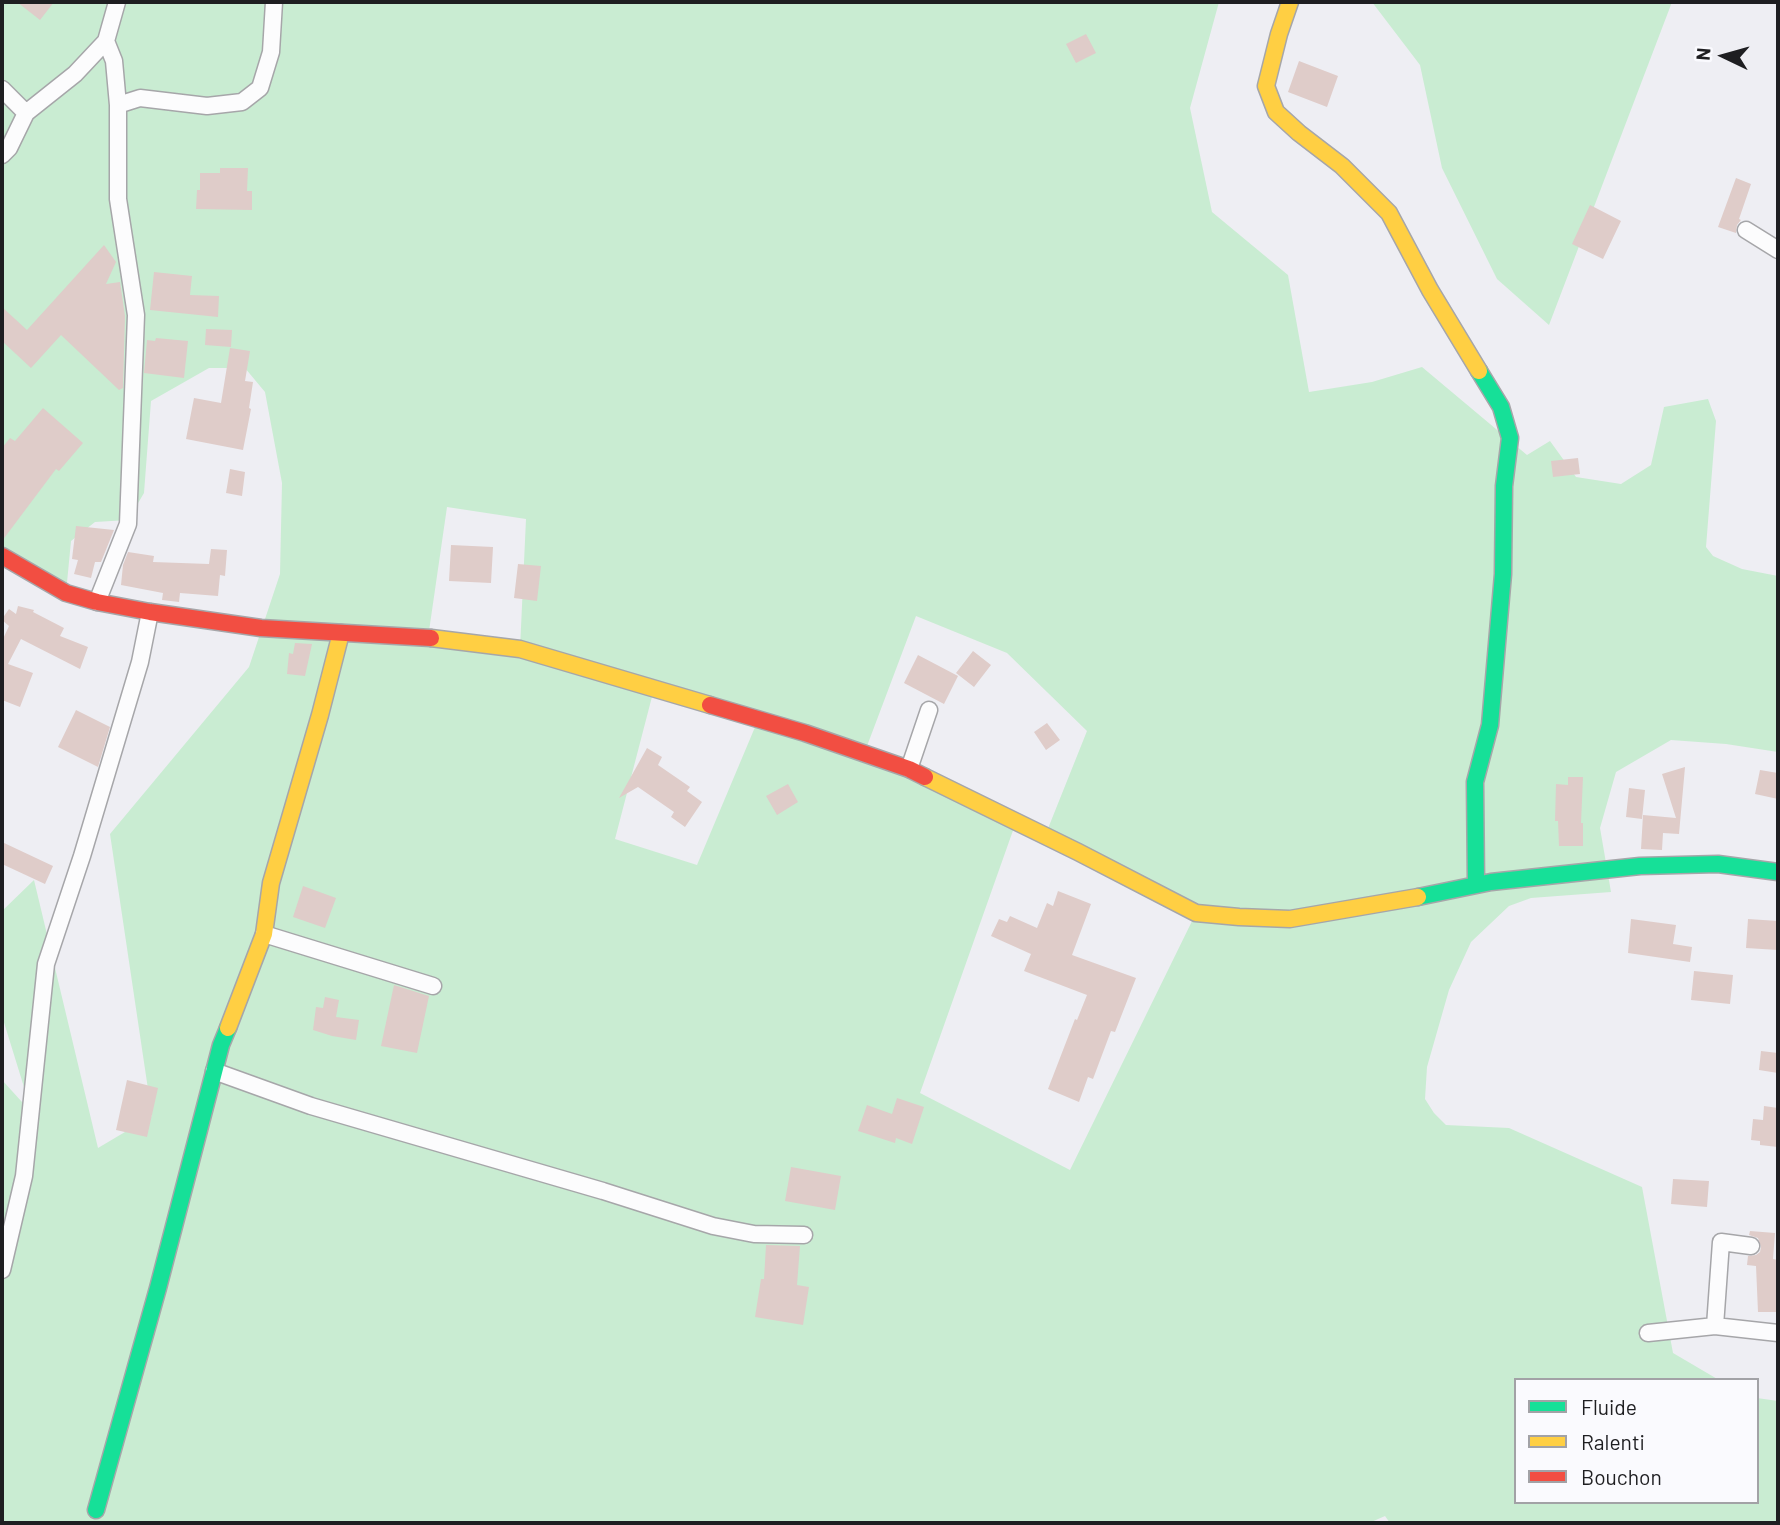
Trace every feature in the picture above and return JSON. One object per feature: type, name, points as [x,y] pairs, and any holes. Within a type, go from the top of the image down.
[{"type":"street","points":[[2,155],[9,148],[26,113],[75,74],[106,41],[117,2]]},
{"type":"street","points":[[118,104],[140,98],[206,106],[242,102],[260,88],[271,51],[274,2]]},
{"type":"street","points":[[1290,2],[1266,86],[1276,111],[1342,166],[1389,214],[1430,290],[1501,407],[1510,438],[1504,486],[1503,574],[1490,725],[1475,782],[1476,886]]},
{"type":"street","points":[[97,602],[128,524],[136,315],[118,199],[118,104],[114,61],[106,41]]},
{"type":"street","points":[[2,89],[26,113]]},
{"type":"street","points":[[1746,230],[1778,250]]},
{"type":"street","points":[[2,556],[66,593],[97,602],[261,628],[428,638],[520,649],[805,733],[909,769],[1196,913],[1290,919],[1389,904],[1491,882],[1640,866],[1718,864],[1778,872]]},
{"type":"street","points":[[2,1270],[24,1176],[47,964],[141,662],[150,612]]},
{"type":"street","points":[[96,1510],[158,1288],[221,1045],[264,933],[271,883],[341,633]]},
{"type":"street","points":[[909,769],[929,710]]},
{"type":"street","points":[[264,933],[433,986]]},
{"type":"street","points":[[214,1071],[310,1106],[603,1191],[713,1226],[754,1234],[804,1236]]},
{"type":"street","points":[[1715,1326],[1721,1242],[1751,1246]]},
{"type":"street","points":[[1648,1334],[1715,1326],[1778,1333]]},
{"type":"green space","points":[[2,2],[1219,2],[1190,108],[1212,212],[1288,275],[1309,392],[1372,382],[1422,367],[1527,455],[1550,441],[1576,477],[1621,484],[1651,465],[1664,407],[1708,399],[1716,421],[1706,547],[1713,556],[1742,569],[1778,576],[1778,752],[1726,744],[1671,740],[1616,772],[1600,828],[1611,892],[1531,898],[1509,906],[1471,942],[1449,990],[1427,1067],[1425,1099],[1446,1125],[1509,1128],[1642,1187],[1673,1353],[1716,1378],[1514,1378],[1514,1504],[1759,1504],[1759,1398],[1778,1401],[1778,1523],[1390,1523],[1385,1516],[1369,1523],[2,1523],[2,1080],[32,1113],[2,1016],[2,911],[34,880],[98,1148],[152,1116],[110,834],[249,667],[280,574],[282,483],[265,392],[245,368],[209,368],[151,401],[144,493],[128,520],[95,522],[71,541],[66,593],[2,556]],"holes":[[[447,507],[526,519],[520,649],[428,638]],[[916,616],[1007,653],[1087,731],[1045,836],[1196,913],[1070,1170],[920,1093],[1016,822],[864,754]],[[654,689],[758,720],[697,865],[615,839]]]},
{"type":"green space","points":[[1372,2],[1672,2],[1549,325],[1497,279],[1442,168],[1420,65]]},
{"type":"building","points":[[17,2],[54,2],[40,20]]},
{"type":"building","points":[[1086,34],[1096,53],[1076,63],[1066,44]]},
{"type":"building","points":[[1299,61],[1338,76],[1327,107],[1288,92]]},
{"type":"building","points":[[220,168],[248,168],[247,191],[252,191],[252,210],[196,209],[200,173],[220,173]]},
{"type":"building","points":[[1736,178],[1751,184],[1736,233],[1718,227]]},
{"type":"building","points":[[1590,205],[1621,221],[1603,259],[1572,244]]},
{"type":"building","points":[[104,245],[116,262],[106,284],[120,282],[125,316],[123,388],[119,390],[61,335],[31,368],[2,341],[2,307],[27,330]]},
{"type":"building","points":[[154,272],[192,276],[190,295],[219,296],[218,317],[150,310]]},
{"type":"building","points":[[206,329],[232,330],[231,347],[205,345]]},
{"type":"building","points":[[156,338],[188,341],[184,378],[144,373],[147,340],[155,341]]},
{"type":"building","points":[[230,348],[250,351],[245,381],[253,382],[243,450],[186,439],[194,398],[221,403]]},
{"type":"building","points":[[43,408],[83,443],[59,471],[56,469],[2,541],[2,448],[10,438],[15,441]]},
{"type":"building","points":[[1578,458],[1580,474],[1553,477],[1551,461]]},
{"type":"building","points":[[230,469],[245,472],[242,496],[226,493]]},
{"type":"building","points":[[76,526],[114,530],[101,562],[95,562],[91,578],[74,574],[78,560],[72,559]]},
{"type":"building","points":[[451,545],[493,547],[491,583],[449,581]]},
{"type":"building","points":[[211,549],[227,550],[225,576],[220,575],[218,596],[180,593],[179,602],[162,600],[163,593],[121,585],[123,565],[128,552],[154,556],[153,562],[209,564]]},
{"type":"building","points":[[518,564],[541,566],[537,601],[514,598]]},
{"type":"building","points":[[18,606],[34,610],[33,612],[64,628],[60,636],[88,647],[80,669],[21,639],[8,664],[33,673],[20,707],[2,700],[2,641],[9,626],[2,619],[9,609],[16,614]]},
{"type":"building","points":[[295,643],[312,644],[305,676],[287,674],[289,653],[293,654]]},
{"type":"building","points":[[973,651],[991,665],[974,687],[956,673]]},
{"type":"building","points":[[918,655],[958,676],[944,704],[904,683]]},
{"type":"building","points":[[76,710],[110,727],[98,767],[58,747]]},
{"type":"building","points":[[1047,723],[1060,740],[1046,750],[1034,732]]},
{"type":"building","points":[[647,748],[662,757],[658,765],[690,787],[687,791],[702,802],[685,827],[671,817],[674,812],[638,787],[619,798]]},
{"type":"building","points":[[1685,767],[1679,834],[1663,833],[1662,850],[1641,849],[1643,815],[1676,818],[1662,774]]},
{"type":"building","points":[[1760,770],[1778,773],[1778,799],[1755,794]]},
{"type":"building","points":[[1568,777],[1583,777],[1583,846],[1559,846],[1558,821],[1555,821],[1556,784],[1568,785]]},
{"type":"building","points":[[788,784],[798,802],[777,815],[766,796]]},
{"type":"building","points":[[1629,788],[1645,790],[1642,819],[1626,817]]},
{"type":"building","points":[[2,842],[53,866],[45,884],[2,864]]},
{"type":"building","points":[[303,886],[336,898],[325,928],[293,917]]},
{"type":"building","points":[[1058,891],[1091,904],[1072,955],[1136,978],[1115,1032],[1111,1031],[1093,1079],[1088,1077],[1079,1102],[1048,1089],[1087,995],[1024,971],[1031,954],[991,936],[999,919],[1007,922],[1010,916],[1037,928],[1047,903],[1053,906]]},
{"type":"building","points":[[1631,919],[1676,925],[1673,944],[1692,947],[1690,962],[1628,953]]},
{"type":"building","points":[[1748,919],[1778,921],[1778,950],[1746,948]]},
{"type":"building","points":[[1694,971],[1733,975],[1730,1004],[1691,1000]]},
{"type":"building","points":[[394,985],[429,996],[417,1053],[381,1046]]},
{"type":"building","points":[[325,997],[339,1000],[336,1017],[359,1020],[356,1040],[313,1030],[316,1007],[323,1008]]},
{"type":"building","points":[[1761,1051],[1778,1053],[1778,1073],[1759,1070]]},
{"type":"building","points":[[127,1080],[158,1088],[147,1137],[116,1130]]},
{"type":"building","points":[[897,1098],[924,1107],[912,1144],[896,1138],[895,1143],[858,1131],[867,1105],[892,1114]]},
{"type":"building","points":[[1764,1106],[1778,1108],[1778,1147],[1760,1145],[1760,1141],[1751,1140],[1753,1119],[1763,1120]]},
{"type":"building","points":[[791,1167],[841,1176],[835,1210],[785,1201]]},
{"type":"building","points":[[1673,1179],[1709,1181],[1707,1207],[1671,1204]]},
{"type":"building","points":[[1750,1231],[1775,1233],[1773,1259],[1778,1260],[1778,1312],[1758,1312],[1756,1266],[1747,1265],[1748,1256],[1756,1255],[1761,1247],[1758,1238],[1749,1235]]},
{"type":"building","points":[[766,1245],[800,1246],[797,1285],[809,1287],[803,1325],[755,1317],[761,1279],[764,1279]]},
{"type":"traffic: fast","points":[[1476,885],[1475,782],[1490,725],[1503,574],[1504,486],[1510,438],[1501,407],[1479,371]]},
{"type":"traffic: fast","points":[[1418,897],[1491,882],[1640,866],[1718,864],[1778,872]]},
{"type":"traffic: fast","points":[[96,1510],[158,1288],[221,1045],[228,1028]]},
{"type":"traffic: slow","points":[[1290,2],[1266,86],[1276,112],[1342,166],[1389,213],[1430,290],[1479,371]]},
{"type":"traffic: slow","points":[[228,1028],[264,934],[271,883],[341,633]]},
{"type":"traffic: slow","points":[[431,638],[520,649],[710,705]]},
{"type":"traffic: slow","points":[[925,777],[1196,913],[1290,919],[1418,897]]},
{"type":"traffic: jam","points":[[2,556],[66,593],[97,602],[261,628],[431,638]]},
{"type":"traffic: jam","points":[[710,705],[805,733],[925,777]]}]
